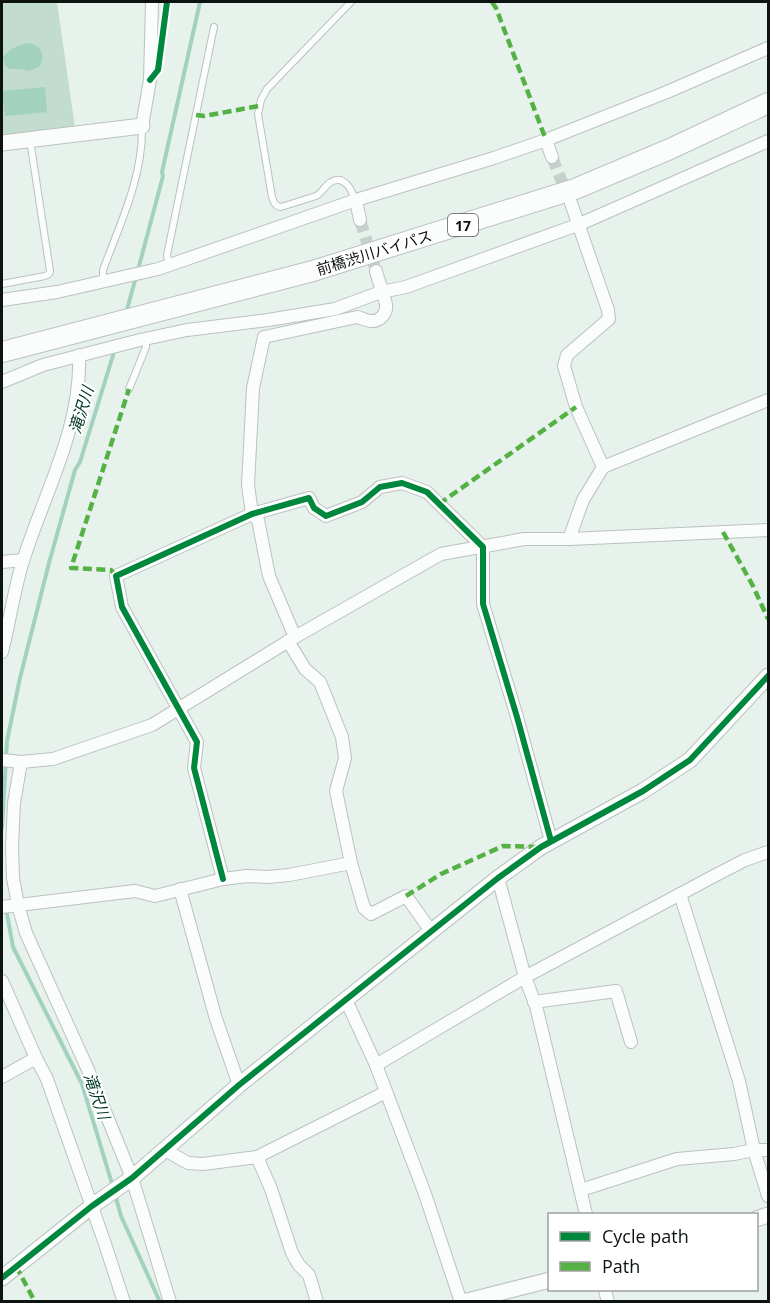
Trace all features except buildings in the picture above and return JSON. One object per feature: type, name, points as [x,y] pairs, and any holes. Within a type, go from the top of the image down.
[{"type":"highway","name":"前橋渋川バイパス","points":[[2,352],[313,271],[574,189],[670,149],[766,104]]},
{"type":"street","points":[[2,143],[142,126],[150,80],[152,2]]},
{"type":"street","points":[[2,300],[57,292],[164,267],[356,200],[546,140],[667,92],[768,48]]},
{"type":"street","points":[[546,140],[552,157]]},
{"type":"street","points":[[2,382],[43,365],[143,340],[187,330],[335,309],[381,292],[406,287],[579,224],[768,141]]},
{"type":"street","points":[[356,200],[360,220]]},
{"type":"street","points":[[571,203],[608,310],[609,319],[567,355],[564,366],[576,407],[603,467]]},
{"type":"street","points":[[376,271],[386,305],[384,313],[376,321],[357,316],[264,337],[253,388],[248,485],[252,514],[258,520],[269,576],[292,639],[305,669],[320,682],[342,737],[345,758],[336,791],[351,863],[364,908],[371,914],[406,896],[431,931]]},
{"type":"street","points":[[2,652],[23,560],[74,414],[80,369],[85,354]]},
{"type":"street","points":[[569,539],[583,500],[603,467],[768,400]]},
{"type":"street","points":[[223,879],[194,768],[197,742],[122,607],[116,576],[252,514],[309,498],[314,508],[326,516],[362,502],[380,487],[402,483],[427,492],[483,547],[483,604],[551,841]]},
{"type":"street","points":[[2,760],[53,759],[152,725],[292,639],[441,554],[524,539],[768,530]]},
{"type":"street","points":[[2,562],[23,560]]},
{"type":"street","points":[[2,1278],[92,1206],[132,1178],[239,1085],[498,878],[540,847],[643,792],[690,760],[768,676]]},
{"type":"street","points":[[18,761],[14,803],[11,906],[26,933],[89,1072],[132,1178],[170,1302]]},
{"type":"street","points":[[376,1065],[525,977],[745,860],[768,852]]},
{"type":"street","points":[[11,906],[135,891],[155,896],[223,879],[290,875],[351,863]]},
{"type":"street","points":[[498,878],[534,1002],[586,1213]]},
{"type":"street","points":[[180,890],[216,1019],[239,1085]]},
{"type":"street","points":[[680,894],[739,1081],[754,1150],[768,1196]]},
{"type":"street","points":[[2,981],[47,1079],[124,1302]]},
{"type":"street","points":[[534,1002],[616,991],[631,1042]]},
{"type":"street","points":[[346,1000],[376,1065],[425,1194],[462,1302],[548,1280]]},
{"type":"street","points":[[2,1077],[36,1058]]},
{"type":"street","points":[[165,1150],[188,1163],[203,1164],[257,1157],[386,1092]]},
{"type":"street","points":[[581,1190],[677,1159],[768,1150]]},
{"type":"street","points":[[257,1157],[271,1189],[292,1253],[309,1275],[317,1302]]},
{"type":"lane","points":[[351,2],[267,89],[261,100],[258,114],[272,197],[277,207],[321,194],[330,182],[335,180],[342,180],[348,184],[356,200]]},
{"type":"lane","points":[[164,267],[214,27]]},
{"type":"lane","points":[[107,281],[103,270],[133,186],[142,146],[142,126]]},
{"type":"lane","points":[[2,284],[45,276],[50,272],[30,140]]},
{"type":"lane","points":[[129,389],[146,347],[143,340]]},
{"type":"shaded area","points":[[2,2],[57,2],[75,128],[2,137]]},
{"type":"shaded area","points":[[29,43],[37,46],[42,52],[39,67],[29,71],[10,69],[5,66],[3,58],[7,52]]},
{"type":"shaded area","points":[[45,87],[47,112],[5,116],[2,91]]},
{"type":"waterway","name":"滝沢川","points":[[138,270],[163,176],[162,172],[200,2]]},
{"type":"waterway","name":"滝沢川","points":[[126,313],[136,277]]},
{"type":"waterway","name":"滝沢川","points":[[2,828],[7,741],[20,678],[75,470],[80,462],[115,349]]},
{"type":"waterway","name":"滝沢川","points":[[4,908],[13,947],[82,1084],[113,1187]]},
{"type":"waterway","name":"滝沢川","points":[[115,1194],[121,1216],[160,1302]]},
{"type":"tunnel","points":[[552,157],[568,197]]},
{"type":"tunnel","points":[[360,220],[376,271]]},
{"type":"marked path","points":[[492,2],[546,140]]},
{"type":"marked path","points":[[196,115],[204,116],[259,106]]},
{"type":"marked path","points":[[116,576],[111,570],[71,568],[129,389]]},
{"type":"marked path","points":[[439,504],[576,407]]},
{"type":"marked path","points":[[723,532],[753,586],[768,619]]},
{"type":"marked path","points":[[406,896],[441,874],[503,846],[541,847]]},
{"type":"marked path","points":[[16,1266],[35,1302]]},
{"type":"cycle path","points":[[150,80],[158,70],[167,2]]},
{"type":"cycle path","points":[[223,879],[194,768],[197,742],[122,607],[116,576],[252,514],[309,498],[314,508],[326,516],[362,502],[380,487],[402,483],[427,492],[483,547],[483,604],[551,841]]},
{"type":"cycle path","points":[[2,1278],[92,1206],[132,1178],[239,1085],[498,878],[541,847],[643,791],[690,760],[768,676]]}]
